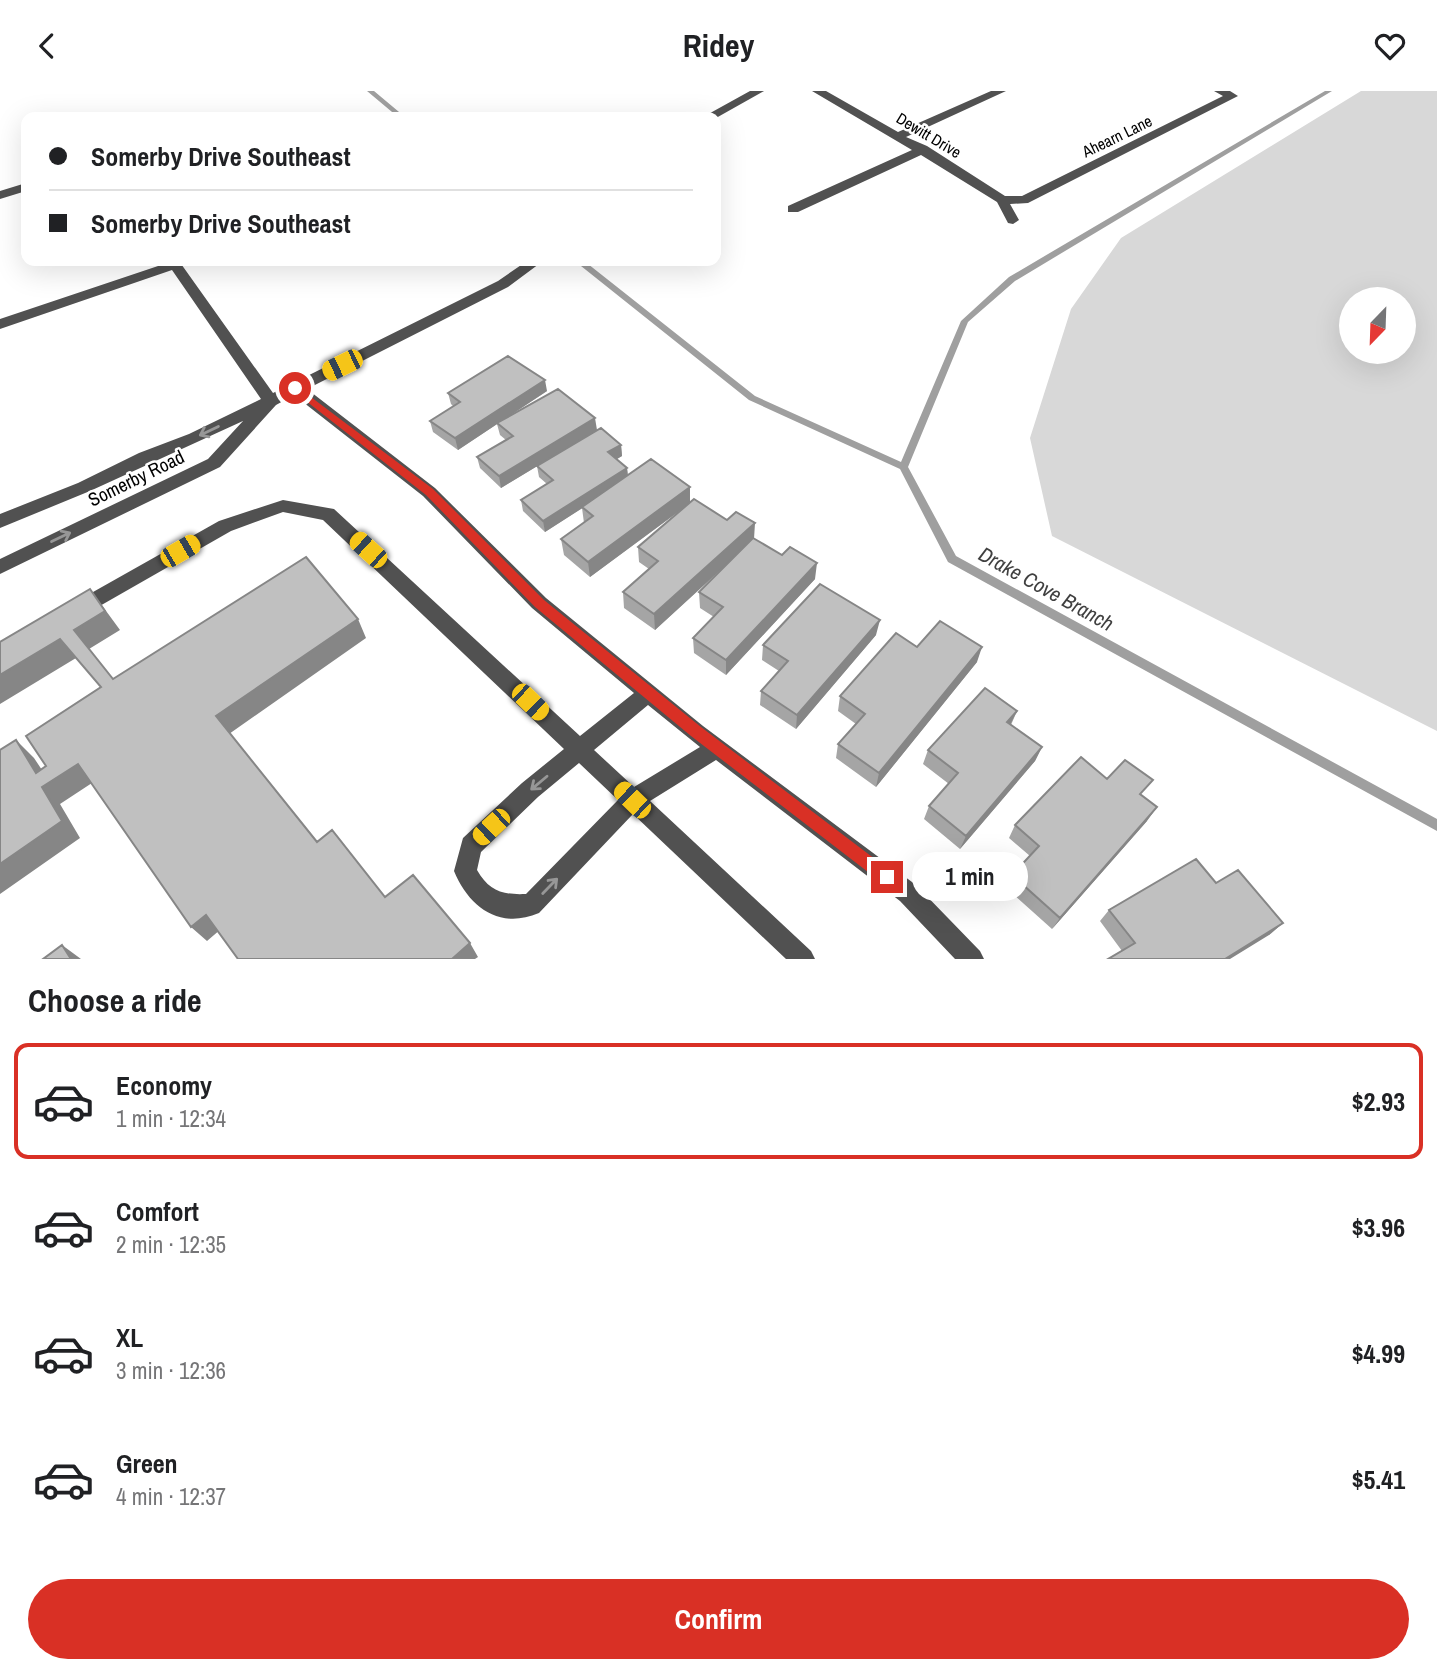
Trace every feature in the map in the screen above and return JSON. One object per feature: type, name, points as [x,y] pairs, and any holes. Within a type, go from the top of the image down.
[{"type":"street","points":[[718,112],[758,91]]},
{"type":"street","name":"Dewitt Drive","points":[[818,91],[900,135],[1002,200],[1013,220]]},
{"type":"street","points":[[900,135],[1000,91]]},
{"type":"street","name":"Ahearn Lane","points":[[1002,200],[1024,199],[1232,96],[1220,91]]},
{"type":"street","points":[[793,209],[923,149]]},
{"type":"street","points":[[0,195],[21,189]]},
{"type":"street","points":[[0,324],[164,266]]},
{"type":"street","points":[[175,266],[270,401]]},
{"type":"street","name":"Somerby Road","points":[[0,521],[195,438],[503,284],[529,266]]},
{"type":"street","points":[[295,388],[429,492],[539,603],[648,693],[908,893],[972,959]]},
{"type":"street","name":"Somerby Road","points":[[0,567],[214,463],[270,401]]},
{"type":"street","points":[[59,620],[225,526],[283,506],[328,514],[803,959]]},
{"type":"street","points":[[648,693],[530,790],[471,845],[465,871],[477,891],[501,907],[531,905],[632,800],[717,748]]},
{"type":"shaded area","points":[[1361,91],[1437,91],[1437,731],[1052,536],[1030,438],[1071,309],[1121,238]]},
{"type":"building","points":[[508,356],[545,380],[455,438],[430,421],[460,402],[448,393]]},
{"type":"building","points":[[558,389],[595,418],[499,476],[477,457],[513,436],[497,423]]},
{"type":"building","points":[[601,428],[621,445],[608,452],[627,468],[543,521],[521,500],[553,480],[537,466]]},
{"type":"building","points":[[651,459],[690,487],[588,562],[561,539],[593,516],[582,507]]},
{"type":"building","points":[[694,499],[727,520],[736,512],[755,523],[654,614],[623,592],[658,561],[638,547]]},
{"type":"building","points":[[753,538],[782,555],[790,547],[817,563],[726,660],[693,638],[723,607],[699,592]]},
{"type":"building","points":[[306,557],[358,619],[216,716],[317,842],[332,830],[385,897],[413,875],[470,943],[452,959],[238,959],[206,915],[191,927],[78,764],[42,787],[62,821],[0,864],[0,750],[16,740],[36,773],[46,766],[26,736],[101,687],[60,639],[0,675],[0,642],[90,589],[105,611],[74,630],[113,679]]},
{"type":"building","points":[[820,584],[880,620],[797,715],[761,691],[788,661],[763,645]]},
{"type":"building","points":[[940,621],[982,647],[879,773],[838,744],[865,714],[840,696],[896,633],[917,647]]},
{"type":"building","points":[[985,688],[1017,711],[1007,722],[1042,747],[966,836],[929,806],[958,773],[928,750]]},
{"type":"building","points":[[1081,757],[1107,779],[1125,760],[1153,780],[1140,794],[1157,807],[1060,918],[1012,875],[1039,846],[1015,825]]},
{"type":"building","points":[[1196,859],[1216,883],[1238,870],[1283,923],[1225,959],[1108,959],[1135,943],[1109,910]]},
{"type":"building","points":[[62,945],[71,959],[43,959]]},
{"type":"waterway","points":[[370,91],[396,112]]},
{"type":"waterway","name":"Drake Cove Branch","points":[[903,467],[965,321],[1012,279],[1329,91]]},
{"type":"waterway","points":[[585,266],[752,398],[903,467]]},
{"type":"waterway","name":"Drake Cove Branch","points":[[903,467],[952,559],[1437,825]]},
{"type":"route","points":[[295,388],[326,409],[429,492],[539,603],[696,731],[887,877]]}]
